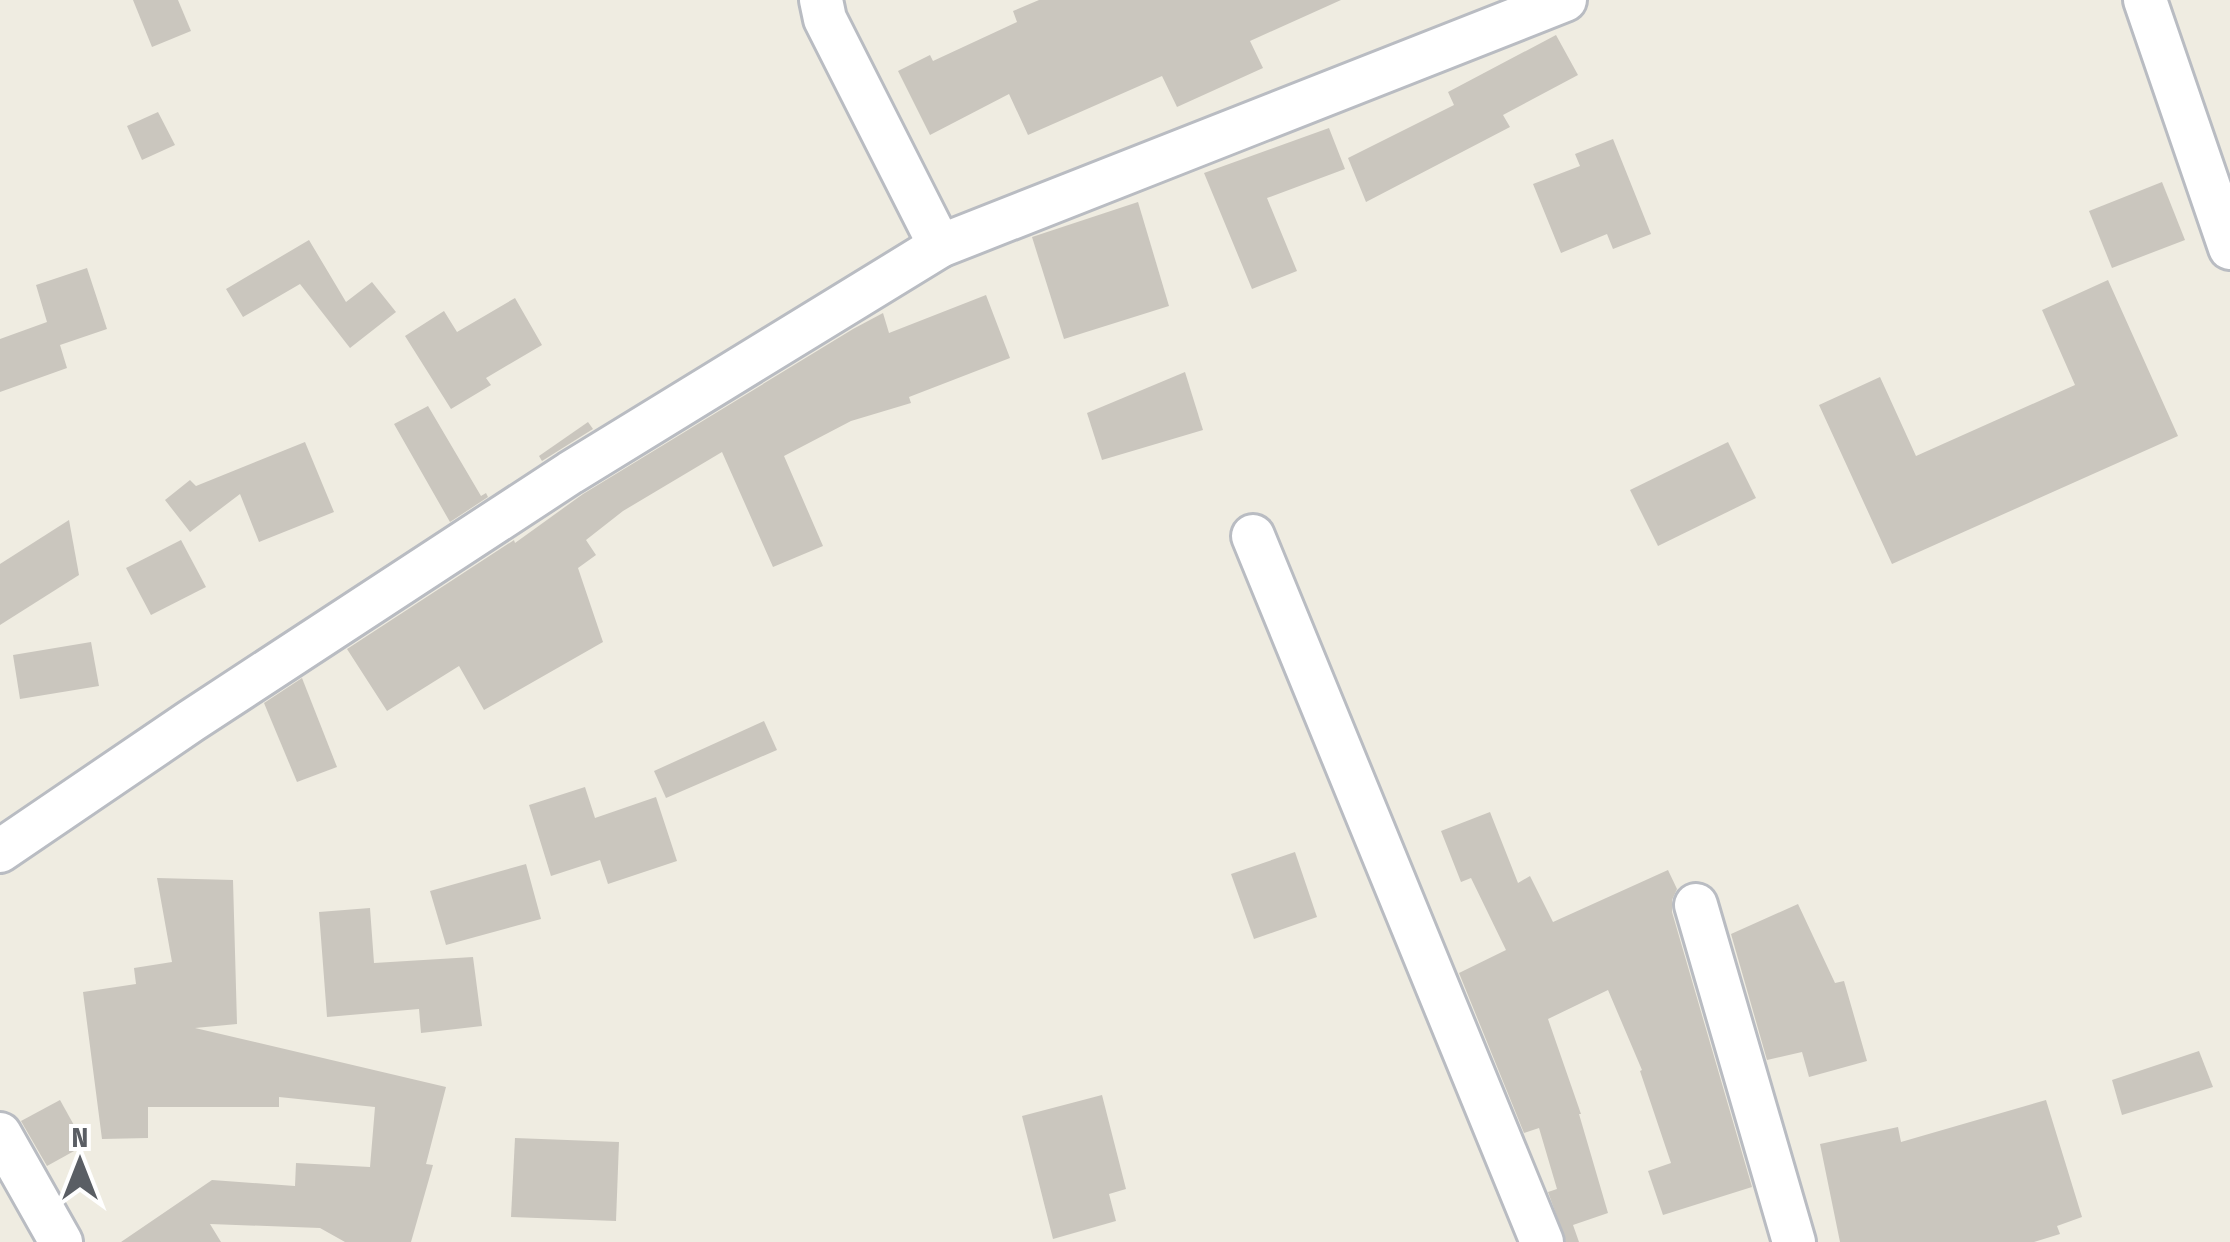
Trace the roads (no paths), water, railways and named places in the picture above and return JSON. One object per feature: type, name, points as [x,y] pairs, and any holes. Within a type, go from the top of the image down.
[{"type":"street","points":[[821,0],[826,19],[940,246]]},
{"type":"street","points":[[0,851],[570,473],[940,246],[1565,0]]},
{"type":"street","points":[[2145,0],[2230,248]]},
{"type":"street","points":[[1253,536],[1542,1242]]},
{"type":"street","points":[[1696,905],[1794,1242]]},
{"type":"street","points":[[0,1134],[61,1242]]}]
